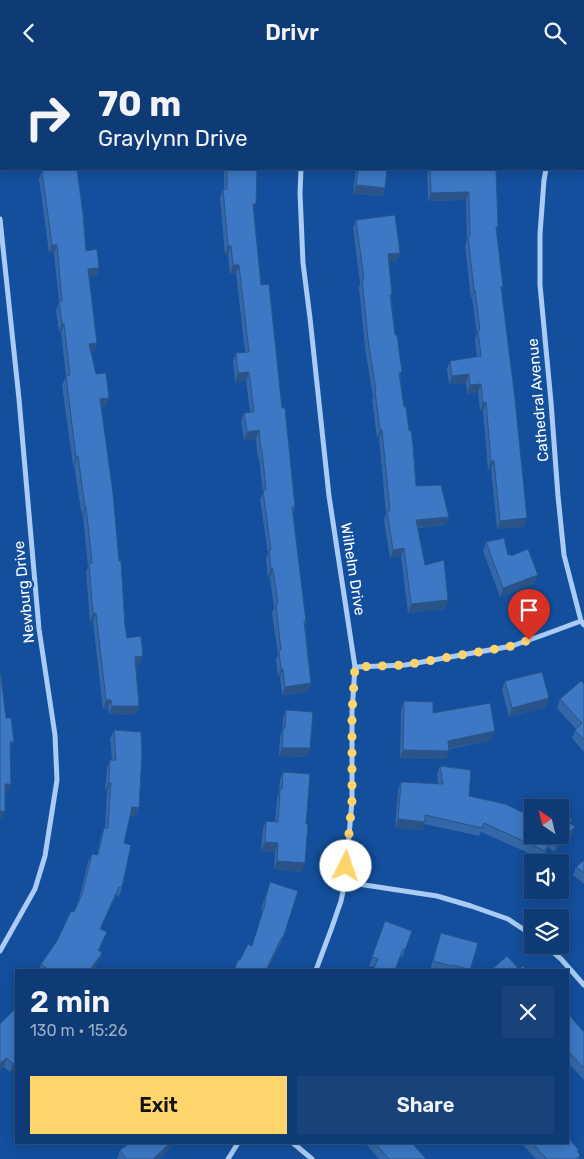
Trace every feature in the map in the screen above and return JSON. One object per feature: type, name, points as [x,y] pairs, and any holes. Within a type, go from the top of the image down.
[{"type":"street","name":"Wilhelm Drive","points":[[302,170],[300,193],[303,263],[329,496],[355,667],[352,713],[352,801],[345,882],[341,901],[316,969]]},
{"type":"street","name":"Cathedral Avenue","points":[[546,170],[540,234],[540,285],[564,555],[582,623]]},
{"type":"street","name":"Newburg Drive","points":[[0,219],[19,399],[39,629],[55,735],[58,780],[45,856],[35,889],[0,951]]},
{"type":"street","points":[[355,667],[405,665],[512,646],[582,623]]},
{"type":"street","points":[[345,882],[437,896],[508,919],[524,930]]},
{"type":"street","points":[[555,954],[584,985]]},
{"type":"street","points":[[228,1159],[237,1144]]},
{"type":"street","points":[[295,1144],[312,1159]]},
{"type":"building","points":[[77,170],[86,251],[97,249],[99,268],[88,269],[97,343],[89,344],[96,374],[106,373],[109,398],[100,399],[113,493],[119,561],[121,561],[125,626],[127,638],[141,636],[143,656],[135,657],[139,706],[112,706],[111,700],[106,700],[96,613],[93,614],[89,564],[92,563],[86,507],[78,456],[76,457],[66,376],[70,375],[64,324],[62,324],[59,301],[62,301],[57,245],[52,245],[42,171]]},
{"type":"building","points":[[227,170],[257,170],[256,204],[253,204],[261,285],[269,284],[282,408],[285,408],[295,507],[292,507],[306,621],[304,621],[311,683],[285,687],[279,651],[281,650],[276,605],[278,604],[273,569],[271,569],[269,550],[271,550],[263,491],[266,490],[262,450],[259,430],[247,432],[244,413],[254,412],[249,372],[238,373],[236,353],[249,352],[239,265],[233,265],[231,246],[228,246],[223,189],[227,189]]},
{"type":"building","points":[[358,170],[387,170],[385,188],[356,185]]},
{"type":"building","points":[[430,170],[496,170],[498,227],[496,227],[503,287],[501,287],[527,518],[500,521],[494,461],[491,461],[486,402],[483,403],[481,384],[470,385],[469,374],[452,376],[450,361],[481,356],[478,331],[480,330],[468,236],[470,236],[469,192],[431,193]]},
{"type":"building","points":[[395,215],[400,253],[388,254],[392,295],[390,295],[402,372],[399,373],[404,407],[406,407],[409,431],[411,430],[416,486],[441,485],[449,517],[416,520],[425,565],[444,560],[448,600],[411,604],[404,548],[393,550],[387,511],[390,511],[382,430],[380,430],[368,339],[362,279],[364,279],[356,220]]},
{"type":"building","points":[[504,538],[508,555],[510,554],[511,556],[528,549],[538,575],[503,588],[486,542]]},
{"type":"building","points":[[0,668],[6,718],[11,718],[14,742],[10,742],[11,784],[5,784],[5,811],[0,811]]},
{"type":"building","points":[[542,672],[549,698],[512,708],[505,681]]},
{"type":"building","points":[[581,681],[584,684],[584,740],[575,730],[582,723],[560,699]]},
{"type":"building","points":[[404,701],[433,702],[433,713],[490,703],[495,731],[448,741],[449,751],[403,750]]},
{"type":"building","points":[[286,710],[313,712],[310,748],[282,748]]},
{"type":"building","points":[[114,730],[141,732],[142,754],[139,808],[132,807],[124,843],[131,845],[122,887],[119,887],[100,929],[107,932],[98,950],[102,953],[91,969],[45,969],[41,964],[57,941],[71,911],[74,912],[82,894],[92,854],[98,855],[104,828],[108,828],[111,783],[109,783],[110,760],[116,760]]},
{"type":"building","points":[[440,766],[471,770],[469,796],[505,804],[522,812],[524,809],[524,841],[484,823],[482,828],[425,815],[425,822],[398,819],[401,782],[443,784]]},
{"type":"building","points":[[283,772],[310,774],[305,863],[277,861],[278,843],[265,842],[266,821],[278,822]]},
{"type":"building","points":[[569,818],[572,819],[570,823],[575,827],[569,833]]},
{"type":"building","points":[[530,844],[548,844],[545,851]]},
{"type":"building","points":[[584,860],[584,873],[576,867]]},
{"type":"building","points":[[270,882],[298,891],[283,938],[266,969],[234,969],[248,944],[252,946]]},
{"type":"building","points":[[385,921],[412,931],[395,969],[373,969],[378,959],[372,957]]},
{"type":"building","points":[[441,933],[478,943],[470,969],[433,961]]},
{"type":"building","points":[[507,956],[519,969],[492,969]]},
{"type":"building","points":[[15,1009],[15,1062],[13,1064],[7,1058],[0,1063],[0,1024]]},
{"type":"building","points":[[569,1015],[584,1032],[584,1068],[569,1052]]},
{"type":"building","points":[[569,1139],[579,1150],[577,1151],[580,1155],[576,1159],[547,1159],[533,1144],[569,1144]]},
{"type":"building","points":[[129,1144],[169,1144],[153,1159],[126,1159],[120,1150]]},
{"type":"building","points":[[376,1144],[413,1144],[426,1159],[389,1159]]},
{"type":"route","points":[[346,866],[352,801],[352,713],[355,667],[405,665],[512,646],[529,640]]}]
